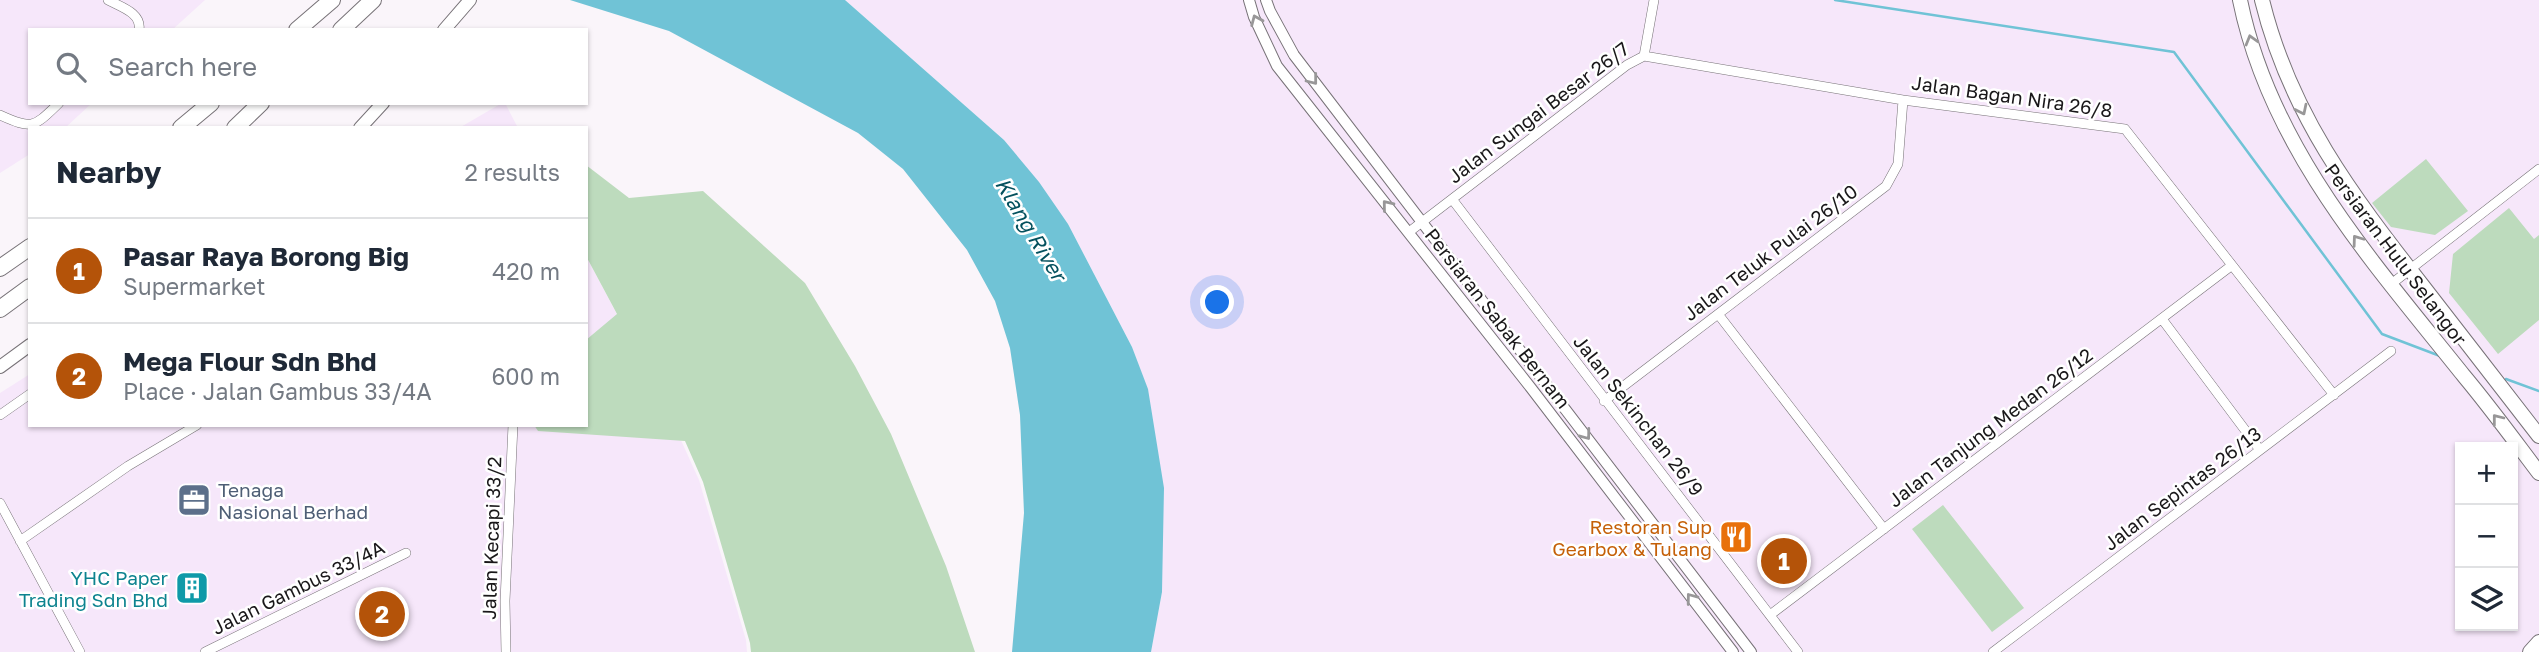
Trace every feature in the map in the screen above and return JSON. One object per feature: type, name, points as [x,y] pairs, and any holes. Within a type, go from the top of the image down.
[{"type":"highway","points":[[299,28],[332,0]]},
{"type":"highway","points":[[343,28],[371,2]]},
{"type":"highway","points":[[183,126],[209,105]]},
{"type":"highway","points":[[237,126],[259,105]]},
{"type":"highway","points":[[0,268],[28,248]]},
{"type":"highway","points":[[0,309],[28,288]]},
{"type":"main road","points":[[446,28],[470,0]]},
{"type":"main road","name":"Persiaran Hulu Selangor","points":[[2240,0],[2253,47],[2293,143],[2314,180],[2390,285],[2539,474]]},
{"type":"main road","name":"Persiaran Hulu Selangor","points":[[2262,0],[2290,85],[2316,137],[2370,219],[2538,435]]},
{"type":"main road","points":[[362,126],[380,106]]},
{"type":"main road","points":[[0,367],[28,346]]},
{"type":"main road","points":[[2530,652],[2539,642]]},
{"type":"street","points":[[108,0],[138,16],[139,28]]},
{"type":"street","name":"Persiaran Sabak Bernam","points":[[1249,0],[1254,17],[1278,66],[1732,652]]},
{"type":"street","name":"Persiaran Sabak Bernam","points":[[1266,0],[1294,55],[1751,652]]},
{"type":"street","name":"Jalan Sungai Besar 26/7","points":[[1409,232],[1627,65],[1644,56],[1654,0]]},
{"type":"street","name":"Jalan Bagan Nira 26/8","points":[[1644,56],[1903,100],[2124,129],[2334,395]]},
{"type":"street","name":"Jalan Teluk Pulai 26/10","points":[[1604,401],[1886,186],[1898,164],[1903,100]]},
{"type":"street","points":[[0,116],[22,125],[37,123],[58,105]]},
{"type":"street","points":[[372,126],[380,106]]},
{"type":"street","points":[[2390,285],[2539,169]]},
{"type":"street","name":"Jalan Sekinchan 26/9","points":[[1452,199],[1798,652]]},
{"type":"street","name":"Jalan Tanjung Medan 26/12","points":[[1770,615],[2231,266]]},
{"type":"street","points":[[1718,314],[1884,529]]},
{"type":"street","points":[[2162,319],[2260,450]]},
{"type":"street","name":"Jalan Sepintas 26/13","points":[[1993,652],[2391,351]]},
{"type":"street","points":[[0,415],[28,395]]},
{"type":"street","points":[[20,541],[128,466],[194,427]]},
{"type":"street","name":"Jalan Kecapi 33/2","points":[[506,652],[505,601],[513,427]]},
{"type":"street","points":[[0,503],[80,652]]},
{"type":"street","name":"Jalan Gambus 33/4A","points":[[205,652],[406,553]]},
{"type":"shaded area","points":[[0,0],[205,0],[174,28],[28,28],[28,105],[90,105],[67,126],[28,126],[28,155],[0,173]]},
{"type":"shaded area","points":[[845,0],[2539,0],[2539,652],[1151,652],[1162,592],[1148,390],[1132,347],[1068,224],[1004,140]]},
{"type":"shaded area","points":[[499,105],[506,105],[517,126],[462,126]]},
{"type":"shaded area","points":[[588,260],[665,405],[699,480],[746,640],[747,652],[0,652],[0,393],[28,375],[28,427],[588,427]]},
{"type":"green space","points":[[2426,159],[2468,211],[2435,235],[2391,227],[2372,203]]},
{"type":"green space","points":[[588,167],[629,198],[703,191],[805,283],[855,366],[891,434],[946,566],[975,652],[751,652],[703,482],[685,441],[538,431],[535,427],[588,427],[588,338],[617,314],[588,260]]},
{"type":"green space","points":[[2509,208],[2534,239],[2539,235],[2539,320],[2498,354],[2449,293],[2453,254]]},
{"type":"green space","points":[[1943,505],[2024,608],[1992,632],[1912,529]]},
{"type":"water","name":"Klang River","points":[[570,0],[845,0],[1004,140],[1039,182],[1068,224],[1132,347],[1148,389],[1164,488],[1162,592],[1151,652],[1012,652],[1024,513],[1020,415],[1010,348],[995,301],[967,250],[903,169],[858,133],[669,31]]},
{"type":"waterway","points":[[1835,0],[2174,52],[2382,334],[2440,356]]},
{"type":"waterway","points":[[2506,379],[2539,391]]},
{"type":"place","name":"Tenaga Nasional Berhad","points":[[194,500]]},
{"type":"place","name":"Restoran Sup Gearbox & Tulang","points":[[1736,537]]},
{"type":"place","name":"Pasar Raya Borong Big","points":[[1784,561]]},
{"type":"place","name":"YHC Paper Trading Sdn Bhd","points":[[192,588]]},
{"type":"place","name":"Mega Flour Sdn Bhd","points":[[382,614]]}]
